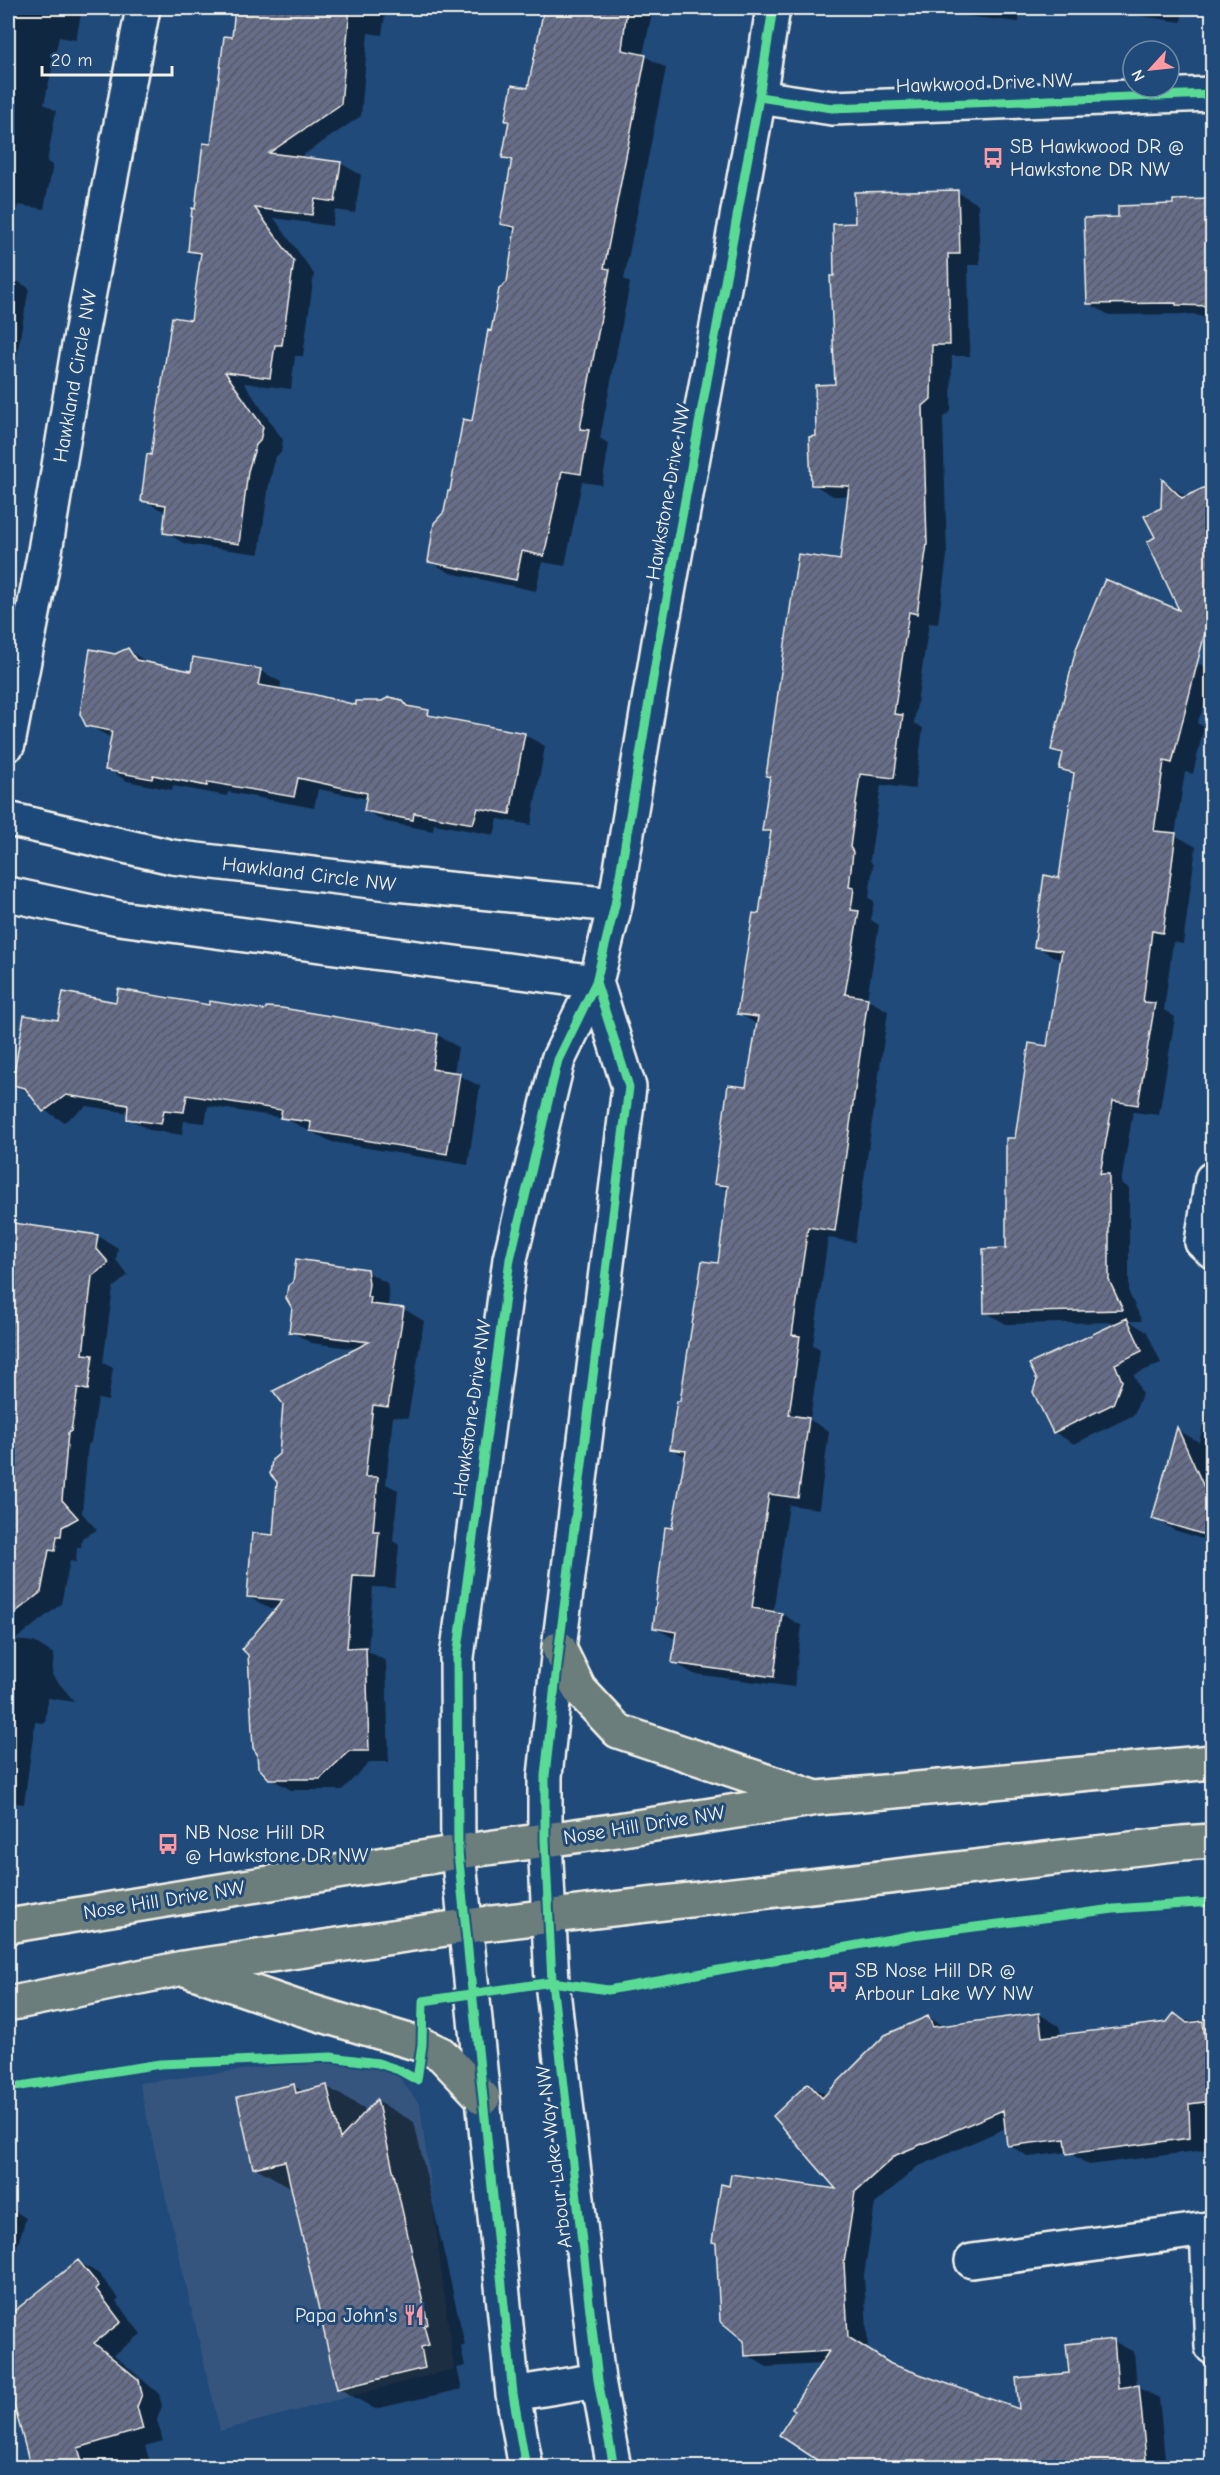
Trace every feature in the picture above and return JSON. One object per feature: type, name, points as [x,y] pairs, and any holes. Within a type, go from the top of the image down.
[{"type":"main road","points":[[559,1648],[579,1689],[618,1731],[818,1798]]},
{"type":"main road","name":"Nose Hill Drive NW","points":[[8,1926],[458,1852],[818,1798],[1212,1762]]},
{"type":"main road","points":[[8,2004],[183,1968],[466,1926],[1212,1841]]},
{"type":"main road","points":[[183,1968],[299,2008],[422,2044],[441,2054],[483,2098]]},
{"type":"street","name":"Hawkland Circle NW","points":[[8,744],[143,8]]},
{"type":"street","name":"Hawkstone Drive NW","points":[[458,1852],[457,1657],[510,1259],[558,1060],[596,982],[615,905],[659,642],[759,97],[773,8]]},
{"type":"street","name":"Hawkwood Drive NW","points":[[759,97],[832,108],[1212,94]]},
{"type":"street","name":"Hawkland Circle NW","points":[[8,819],[172,857],[396,884],[615,905]]},
{"type":"street","points":[[8,894],[119,918],[596,982],[629,1087],[559,1648],[545,1776],[545,1840]]},
{"type":"street","points":[[1212,1179],[1202,1242],[1212,1251]]},
{"type":"street","name":"Arbour Lake Way NW","points":[[545,1840],[552,1982],[598,2379],[614,2468]]},
{"type":"street","points":[[458,1852],[513,2394],[526,2468]]},
{"type":"street","points":[[972,2261],[1210,2229],[1212,2348]]},
{"type":"street","points":[[513,2394],[598,2379]]},
{"type":"shaded area","points":[[351,2056],[394,2071],[420,2105],[454,2369],[220,2431],[139,2083]]},
{"type":"building","points":[[235,8],[350,8],[341,104],[269,153],[341,162],[335,202],[315,199],[312,215],[255,208],[294,261],[282,345],[275,345],[270,378],[225,372],[263,427],[248,471],[239,544],[163,533],[166,505],[141,501],[147,454],[151,455],[172,317],[191,320],[201,253],[188,251],[192,208],[195,209],[203,143],[211,144],[224,36],[232,37]]},
{"type":"building","points":[[544,8],[627,8],[622,50],[646,55],[604,268],[610,269],[580,429],[589,430],[581,474],[562,471],[544,556],[522,551],[516,580],[428,562],[434,523],[444,512],[448,491],[450,491],[463,419],[472,421],[488,330],[491,331],[499,289],[507,282],[515,227],[500,224],[512,159],[502,158],[509,121],[505,121],[512,85],[528,88]]},
{"type":"building","points":[[958,190],[960,254],[948,254],[950,345],[932,345],[931,399],[923,406],[927,544],[917,614],[909,612],[894,714],[903,715],[894,778],[860,774],[850,847],[853,852],[849,887],[854,888],[851,910],[859,911],[845,994],[868,998],[835,1231],[808,1227],[792,1335],[800,1336],[789,1415],[809,1418],[798,1498],[769,1494],[752,1608],[782,1613],[774,1677],[672,1663],[676,1632],[653,1628],[665,1527],[672,1528],[686,1451],[670,1449],[677,1401],[680,1401],[702,1261],[718,1263],[728,1186],[714,1184],[728,1085],[746,1087],[758,1017],[737,1014],[753,913],[759,914],[771,831],[762,831],[770,777],[766,776],[798,554],[840,560],[849,486],[811,485],[809,437],[816,436],[815,385],[835,384],[830,276],[834,276],[833,224],[855,223],[854,192]]},
{"type":"building","points":[[1212,199],[1212,306],[1176,305],[1176,303],[1087,304],[1084,218],[1118,217],[1118,206],[1173,204],[1173,200]]},
{"type":"building","points":[[1162,479],[1182,498],[1212,484],[1212,605],[1172,763],[1164,761],[1154,831],[1176,833],[1163,933],[1152,931],[1143,1002],[1155,1003],[1138,1105],[1113,1101],[1100,1174],[1109,1174],[1109,1280],[1123,1310],[984,1313],[983,1249],[1006,1248],[1006,1138],[1015,1138],[1029,1043],[1047,1046],[1062,951],[1034,947],[1044,875],[1059,878],[1074,773],[1059,769],[1063,753],[1051,750],[1076,649],[1105,579],[1179,610],[1147,542],[1155,537],[1144,516],[1161,508]]},
{"type":"building","points":[[128,648],[136,660],[191,671],[193,657],[261,669],[258,685],[312,694],[356,705],[356,701],[382,701],[389,697],[402,700],[407,706],[429,710],[428,715],[525,733],[510,814],[478,808],[473,824],[414,813],[413,820],[364,811],[367,793],[298,778],[294,797],[208,782],[207,786],[153,775],[152,779],[105,770],[112,731],[86,726],[80,714],[90,649],[115,654]]},
{"type":"building","points":[[118,989],[209,1005],[210,1001],[264,1010],[267,1007],[282,1008],[438,1034],[432,1069],[460,1073],[447,1154],[310,1131],[311,1122],[280,1118],[282,1110],[187,1095],[184,1112],[164,1110],[161,1124],[127,1119],[128,1105],[66,1095],[43,1112],[25,1088],[12,1085],[24,1015],[58,1020],[63,992],[116,1002]]},
{"type":"building","points":[[13,1223],[98,1235],[96,1248],[109,1263],[92,1276],[83,1354],[93,1355],[88,1390],[78,1388],[71,1431],[68,1433],[62,1500],[78,1518],[62,1527],[61,1536],[57,1536],[55,1551],[49,1550],[41,1592],[8,1618],[8,1251],[10,1251]]},
{"type":"building","points":[[296,1259],[367,1269],[369,1284],[367,1297],[371,1297],[370,1304],[404,1308],[388,1407],[373,1405],[365,1477],[378,1477],[373,1531],[379,1531],[375,1577],[353,1576],[347,1648],[366,1647],[369,1751],[349,1751],[320,1779],[269,1779],[258,1767],[257,1754],[253,1748],[248,1655],[242,1649],[283,1600],[247,1597],[252,1533],[273,1535],[277,1482],[270,1474],[272,1460],[279,1454],[283,1404],[273,1391],[369,1342],[289,1332],[292,1308],[286,1298],[288,1286],[293,1282]]},
{"type":"building","points":[[1127,1318],[1142,1351],[1115,1364],[1122,1381],[1113,1404],[1053,1433],[1033,1392],[1037,1380],[1029,1364]]},
{"type":"building","points":[[1177,1427],[1212,1505],[1212,1537],[1152,1519]]},
{"type":"building","points":[[1039,2013],[1042,2037],[1167,2022],[1174,2013],[1187,2023],[1203,2021],[1212,2101],[1189,2104],[1190,2138],[1067,2154],[1065,2139],[1007,2146],[1003,2110],[896,2155],[855,2192],[844,2263],[848,2337],[891,2364],[1019,2409],[1016,2378],[1069,2373],[1066,2344],[1114,2339],[1118,2388],[1139,2385],[1146,2459],[1074,2468],[829,2468],[779,2435],[795,2410],[792,2408],[829,2351],[745,2356],[744,2341],[720,2321],[716,2243],[712,2242],[721,2184],[729,2186],[731,2174],[836,2189],[773,2116],[808,2083],[822,2098],[885,2035],[928,2016],[933,2027]]},
{"type":"building","points":[[294,2084],[296,2093],[327,2085],[340,2139],[377,2099],[428,2324],[424,2326],[429,2345],[421,2347],[425,2368],[337,2389],[285,2161],[253,2168],[237,2097]]},
{"type":"building","points":[[78,2260],[99,2286],[96,2289],[121,2322],[94,2343],[139,2380],[142,2394],[137,2407],[143,2429],[78,2448],[84,2468],[31,2468],[8,2383],[8,2316]]},
{"type":"cycle path","points":[[526,2468],[513,2394],[458,1852],[457,1657],[510,1259],[558,1060],[596,982],[615,905],[659,642],[759,97],[773,8]]},
{"type":"cycle path","points":[[759,97],[832,108],[1212,94]]},
{"type":"cycle path","points":[[596,982],[629,1087],[559,1648],[545,1776],[545,1840],[552,1982],[598,2380],[614,2468]]},
{"type":"cycle path","points":[[8,2088],[160,2064],[331,2057],[378,2063],[399,2070],[417,2080],[422,2045],[423,2001],[552,1982],[608,1990],[913,1935],[1114,1909],[1212,1902]]},
{"type":"place","name":"SB Hawkwood DR @ Hawkstone DR NW","points":[[993,158]]},
{"type":"place","name":"NB Nose Hill DR @ Hawkstone DR NW","points":[[168,1844]]},
{"type":"place","name":"SB Nose Hill DR @ Arbour Lake WY NW","points":[[838,1982]]},
{"type":"place","name":"Papa John's","points":[[414,2315]]}]
